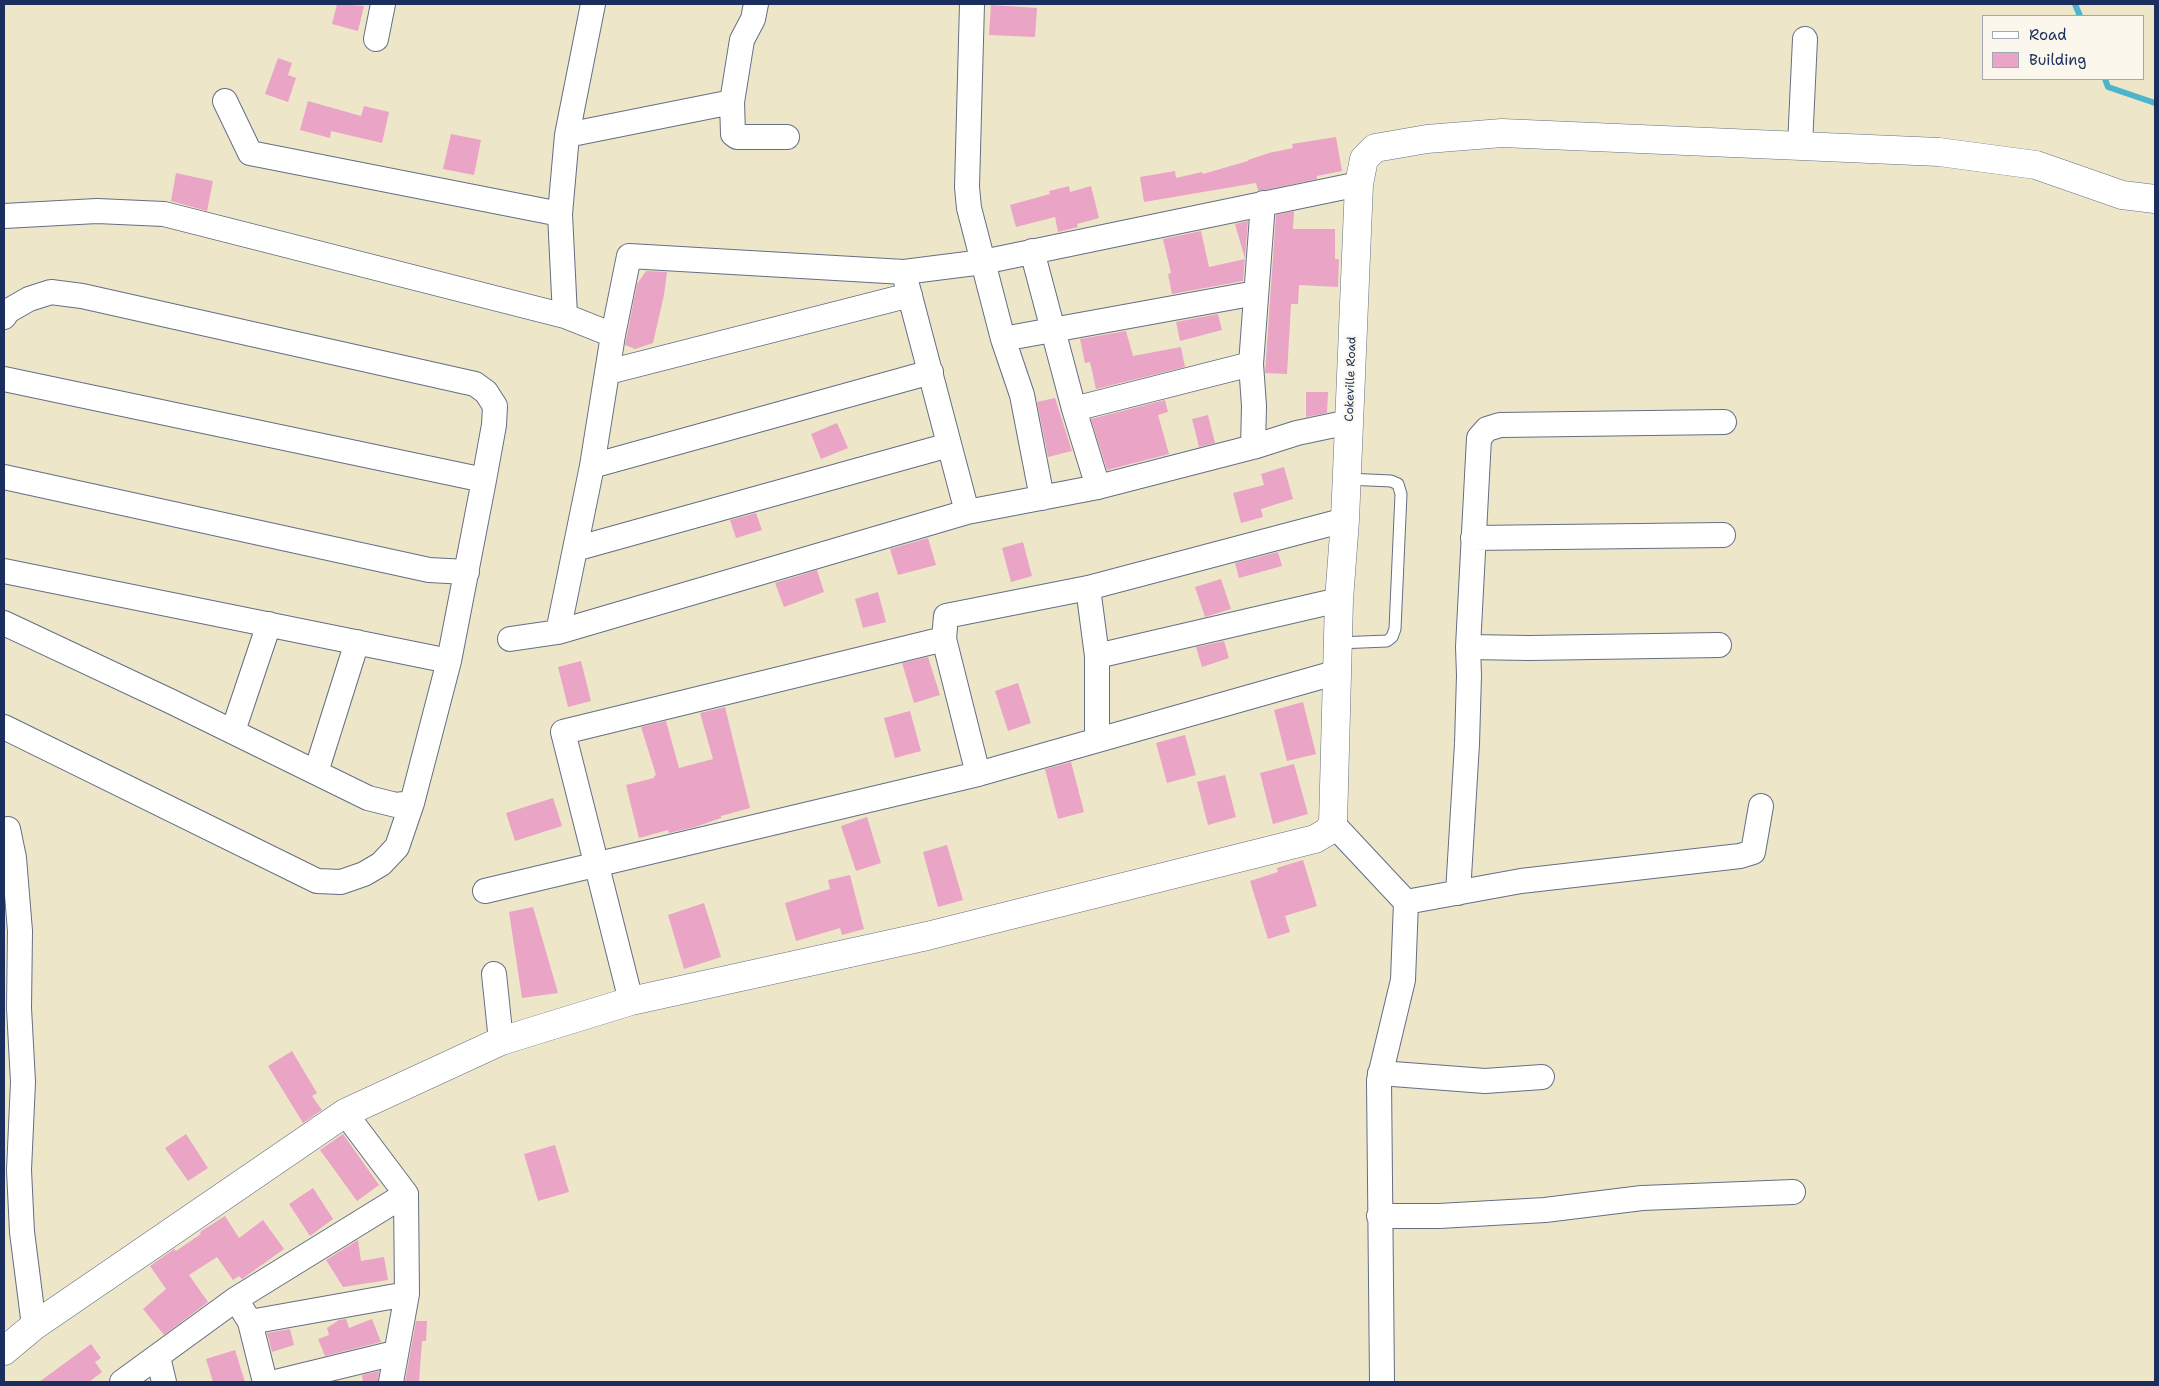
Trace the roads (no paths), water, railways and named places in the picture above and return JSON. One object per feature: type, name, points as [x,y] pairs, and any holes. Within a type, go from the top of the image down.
[{"type":"street","points":[[376,39],[383,4]]},
{"type":"street","points":[[565,316],[560,214],[567,135],[593,4]]},
{"type":"street","points":[[756,4],[753,18],[742,40],[732,102],[733,134],[737,137],[786,137]]},
{"type":"street","points":[[972,4],[967,187],[969,208],[1002,339],[1022,395],[1042,498]]},
{"type":"street","points":[[1800,145],[1805,40]]},
{"type":"street","points":[[225,101],[250,153],[560,214]]},
{"type":"street","points":[[567,135],[732,102]]},
{"type":"street","points":[[558,632],[592,466],[628,256],[904,272],[984,262],[1263,203],[1362,172],[1375,148],[1391,144],[1502,133],[1939,152],[2036,165],[2122,195],[2155,199]]},
{"type":"street","name":"Cokeville Road","points":[[1333,824],[1338,672],[1338,600],[1345,520],[1362,172]]},
{"type":"street","points":[[1253,447],[1254,406],[1251,364],[1263,203]]},
{"type":"street","points":[[4,216],[96,211],[164,214],[565,316],[613,335]]},
{"type":"street","points":[[1032,251],[1074,409],[1098,487]]},
{"type":"street","points":[[904,272],[967,512]]},
{"type":"street","points":[[4,317],[8,311],[29,299],[51,292],[74,295],[475,384],[486,392],[495,406],[494,425],[449,661],[412,803],[397,847],[381,864],[364,874],[341,882],[317,881],[4,727]]},
{"type":"street","points":[[1002,339],[1256,293]]},
{"type":"street","points":[[608,372],[910,295]]},
{"type":"street","points":[[1074,409],[1251,364]]},
{"type":"street","points":[[592,466],[930,372]]},
{"type":"street","points":[[4,379],[484,480]]},
{"type":"street","points":[[510,639],[558,632],[967,512],[1098,487],[1297,434],[1350,422]]},
{"type":"street","points":[[1458,892],[1467,744],[1468,647],[1479,438],[1487,429],[1500,425],[1724,422]]},
{"type":"street","points":[[575,548],[950,445]]},
{"type":"street","points":[[4,477],[429,570],[467,572]]},
{"type":"street","points":[[978,774],[944,640],[946,616],[1088,588],[1345,520]]},
{"type":"street","points":[[1473,538],[1723,534]]},
{"type":"street","points":[[4,570],[449,661]]},
{"type":"street","points":[[1088,588],[1097,656],[1097,740]]},
{"type":"street","points":[[1097,656],[1338,600]]},
{"type":"street","points":[[4,623],[368,798],[396,805],[412,803]]},
{"type":"street","points":[[232,731],[270,624]]},
{"type":"street","points":[[631,1002],[563,732],[944,640]]},
{"type":"street","points":[[316,772],[357,642]]},
{"type":"street","points":[[1468,647],[1719,645]]},
{"type":"street","points":[[485,891],[978,774],[1338,672]]},
{"type":"street","points":[[1406,902],[1521,881],[1586,872],[1740,856],[1754,852],[1762,806]]},
{"type":"street","points":[[4,1351],[34,1326],[345,1113],[501,1041],[631,1002],[927,936],[1306,841],[1327,832],[1333,824],[1406,902],[1403,980],[1379,1080],[1382,1382]]},
{"type":"street","points":[[8,829],[14,858],[20,931],[19,1008],[22,1082],[19,1170],[21,1222],[34,1326]]},
{"type":"street","points":[[494,974],[501,1041]]},
{"type":"street","points":[[1380,1073],[1486,1081],[1542,1077]]},
{"type":"street","points":[[345,1113],[406,1194],[407,1294],[391,1382]]},
{"type":"street","points":[[1379,1216],[1439,1216],[1545,1210],[1642,1198],[1793,1192]]},
{"type":"street","points":[[122,1382],[236,1298],[406,1194]]},
{"type":"street","points":[[250,1322],[407,1294]]},
{"type":"street","points":[[236,1298],[250,1322],[265,1382]]},
{"type":"street","points":[[276,1382],[395,1353]]},
{"type":"street","points":[[158,1357],[164,1382]]},
{"type":"lane","points":[[1338,643],[1387,641],[1392,638],[1395,629],[1401,494],[1398,484],[1391,481],[1347,479]]},
{"type":"waterway","points":[[2075,4],[2080,15]]},
{"type":"waterway","points":[[2105,80],[2108,87],[2155,103]]}]
